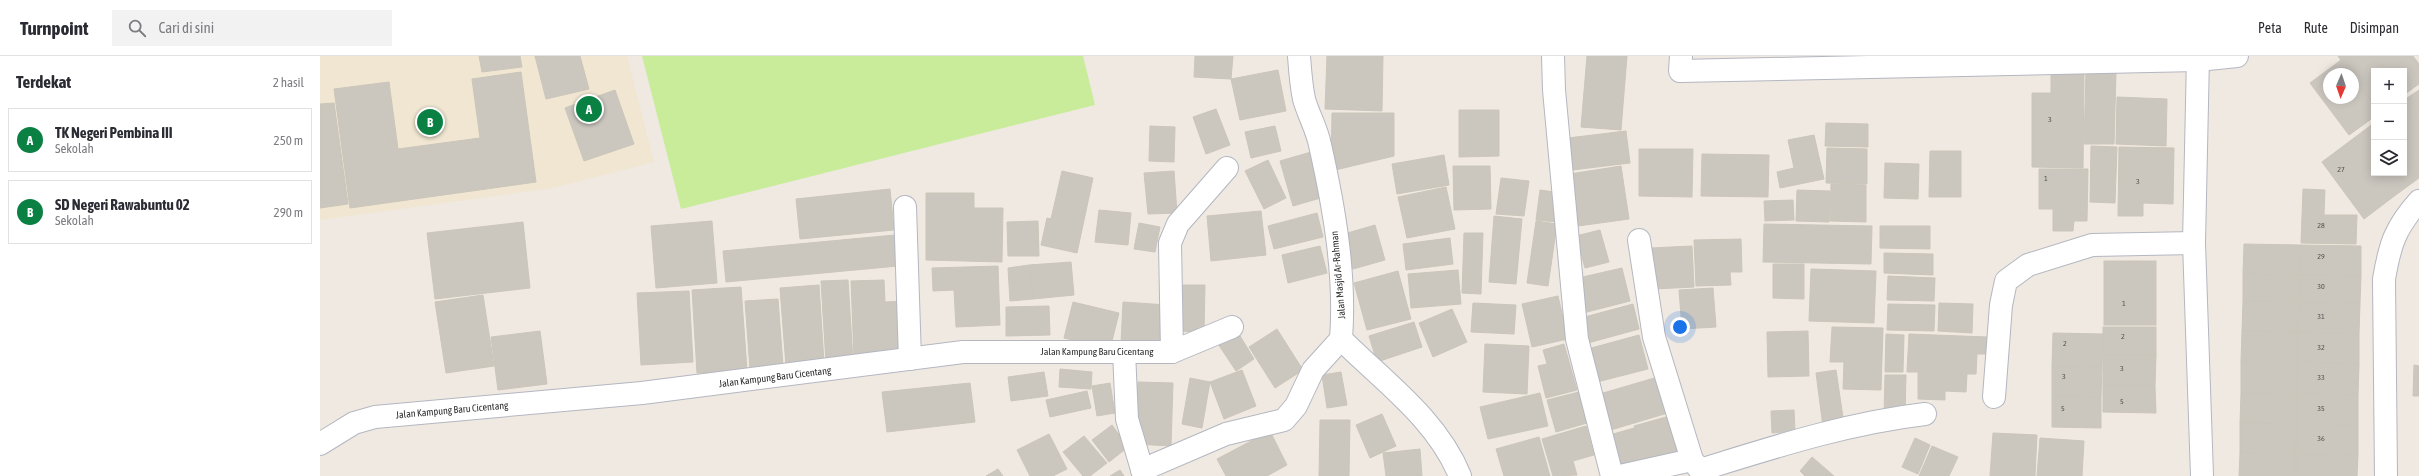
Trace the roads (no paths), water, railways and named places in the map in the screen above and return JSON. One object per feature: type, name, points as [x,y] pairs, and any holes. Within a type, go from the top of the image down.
[{"type":"street","name":"Jalan Masjid Ar-Rahman","points":[[1299,56],[1304,99],[1320,143],[1328,183],[1339,261],[1343,314],[1341,339]]},
{"type":"street","points":[[1553,56],[1554,90],[1577,339],[1612,476]]},
{"type":"street","points":[[1681,56],[1680,71],[2236,56]]},
{"type":"street","points":[[2198,58],[2194,243],[2202,476]]},
{"type":"street","points":[[1172,352],[1170,243],[1178,224],[1227,168]]},
{"type":"street","points":[[2386,476],[2384,279],[2388,252],[2401,221],[2419,201]]},
{"type":"street","points":[[905,207],[910,359]]},
{"type":"street","points":[[1639,240],[1654,337],[1700,469]]},
{"type":"street","points":[[1994,397],[2001,305],[2006,281],[2028,264],[2092,245],[2194,243]]},
{"type":"street","name":"Jalan Kampung Baru Cicentang","points":[[320,444],[354,423],[376,417],[642,393],[963,352],[1172,352],[1232,327]]},
{"type":"street","points":[[1124,352],[1126,419],[1143,473],[1226,434],[1284,420],[1296,406],[1314,370],[1341,339],[1404,398],[1433,431],[1452,456],[1460,476]]},
{"type":"street","points":[[1620,476],[1700,469],[1764,450],[1882,419],[1925,414]]},
{"type":"place","name":"TK Negeri Pembina III","points":[[589,109]]},
{"type":"place","name":"SD Negeri Rawabuntu 02","points":[[430,122]]}]
